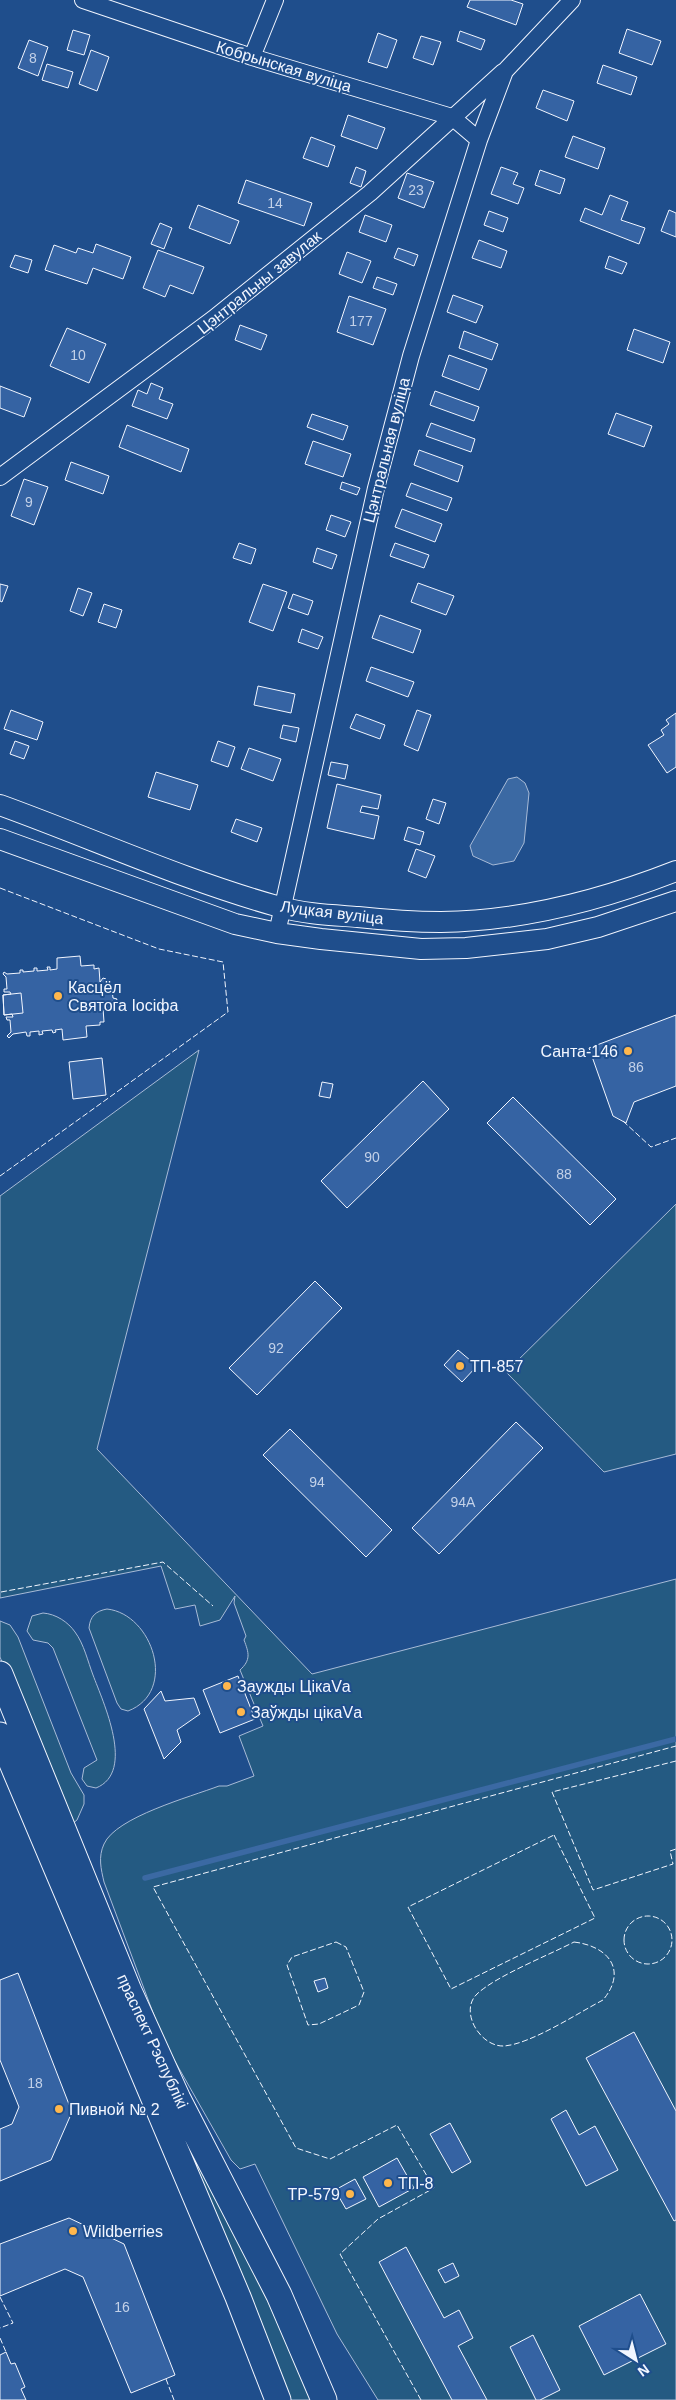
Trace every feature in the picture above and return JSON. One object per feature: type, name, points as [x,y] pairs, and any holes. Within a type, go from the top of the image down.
[{"type":"main road","name":"праспект Рэспублікі","points":[[0,1674],[128,1991],[186,2115],[278,2295],[324,2400]]},
{"type":"main road","name":"праспект Рэспублікі","points":[[0,1735],[238,2297],[278,2400]]},
{"type":"street","name":"Кобрынская вуліца","points":[[83,0],[252,57],[452,117],[480,140]]},
{"type":"street","points":[[252,57],[274,0]]},
{"type":"street","name":"Цэнтральная вуліца","points":[[276,933],[392,422],[411,356],[480,140],[505,71],[572,0]]},
{"type":"street","name":"Цэнтральны завулак","points":[[0,477],[214,319],[370,194],[430,140],[452,117],[505,71]]},
{"type":"street","name":"Луцкая вуліца","points":[[0,805],[152,865],[282,907],[326,914],[414,922],[488,919],[555,908],[651,881],[676,871]]},
{"type":"street","name":"Луцкая вуліца","points":[[0,839],[235,924],[276,933],[421,949],[507,945],[546,939],[598,928],[676,901]]},
{"type":"shaded area","points":[[517,777],[525,783],[529,793],[524,843],[514,861],[493,865],[473,856],[470,846],[508,779]]},
{"type":"shaded area","points":[[199,1050],[97,1449],[312,1674],[676,1579],[676,2400],[378,2400],[337,2334],[255,2164],[240,2169],[231,2160],[164,2042],[104,1882],[102,1872],[101,1858],[104,1844],[111,1834],[123,1825],[173,1802],[254,1776],[239,1736],[263,1726],[240,1670],[246,1663],[248,1653],[244,1640],[246,1636],[234,1603],[235,1596],[220,1620],[200,1626],[195,1605],[175,1609],[161,1566],[0,1598],[0,1196]]},
{"type":"shaded area","points":[[676,1204],[676,1454],[604,1472],[506,1372]]},
{"type":"shaded area","points":[[107,1609],[123,1614],[137,1624],[147,1638],[154,1655],[155,1672],[152,1688],[143,1701],[128,1711],[121,1709],[117,1703],[89,1628],[94,1615]]},
{"type":"shaded area","points":[[43,1613],[61,1619],[72,1628],[78,1637],[86,1653],[109,1718],[115,1752],[114,1767],[108,1780],[96,1788],[87,1786],[82,1779],[84,1768],[97,1760],[53,1648],[48,1643],[33,1640],[27,1631],[32,1616]]},
{"type":"shaded area","points":[[0,1621],[10,1625],[18,1637],[71,1773],[84,1795],[84,1804],[77,1820],[72,1824],[37,1750],[0,1657]]},
{"type":"shaded area","points":[[190,2157],[194,2157],[257,2277],[312,2400],[289,2400],[239,2267],[189,2163]]},
{"type":"building","points":[[470,0],[511,0],[523,4],[516,25],[467,7]]},
{"type":"building","points":[[627,29],[661,41],[652,65],[619,53]]},
{"type":"building","points":[[73,30],[90,35],[84,55],[67,50]]},
{"type":"building","points":[[460,31],[485,40],[481,50],[457,41]]},
{"type":"building","points":[[378,33],[397,40],[387,68],[368,62]]},
{"type":"building","points":[[421,36],[441,42],[433,65],[413,58]]},
{"type":"building","points":[[29,40],[48,47],[38,76],[18,68]]},
{"type":"building","points":[[91,50],[109,57],[97,91],[79,84]]},
{"type":"building","points":[[47,64],[73,72],[68,88],[42,80]]},
{"type":"building","points":[[603,65],[637,77],[631,95],[597,83]]},
{"type":"building","points":[[543,90],[574,101],[567,121],[536,108]]},
{"type":"building","points":[[348,115],[385,128],[377,149],[341,136]]},
{"type":"building","points":[[573,136],[605,148],[598,169],[565,157]]},
{"type":"building","points":[[311,137],[335,146],[328,167],[303,158]]},
{"type":"building","points":[[356,167],[366,171],[361,187],[350,183]]},
{"type":"building","points":[[501,167],[518,173],[513,184],[524,188],[518,204],[491,194]]},
{"type":"building","points":[[540,170],[565,179],[560,194],[535,185]]},
{"type":"building","points":[[407,173],[434,182],[424,208],[398,198]]},
{"type":"building","points":[[246,180],[312,203],[304,226],[238,203]]},
{"type":"building","points":[[610,195],[628,202],[621,220],[645,228],[639,244],[580,221],[585,208],[602,215]]},
{"type":"building","points":[[198,205],[239,221],[230,244],[189,228]]},
{"type":"building","points":[[669,210],[676,213],[676,237],[661,231]]},
{"type":"building","points":[[489,211],[508,218],[503,232],[484,225]]},
{"type":"building","points":[[365,215],[392,225],[386,242],[359,232]]},
{"type":"building","points":[[160,223],[172,228],[164,249],[151,244]]},
{"type":"building","points":[[479,240],[507,251],[501,268],[472,258]]},
{"type":"building","points":[[96,244],[131,257],[123,279],[93,268],[87,284],[45,270],[54,245],[76,253],[78,248],[93,253]]},
{"type":"building","points":[[398,248],[418,255],[414,266],[394,258]]},
{"type":"building","points":[[158,250],[204,267],[193,294],[170,285],[165,297],[143,288]]},
{"type":"building","points":[[347,252],[371,261],[362,283],[339,274]]},
{"type":"building","points":[[15,255],[32,260],[28,273],[10,267]]},
{"type":"building","points":[[609,256],[627,263],[622,274],[605,268]]},
{"type":"building","points":[[377,277],[397,284],[393,295],[373,288]]},
{"type":"building","points":[[453,295],[483,306],[476,323],[447,312]]},
{"type":"building","points":[[349,296],[386,309],[373,345],[337,332]]},
{"type":"building","points":[[240,325],[267,335],[261,350],[235,340]]},
{"type":"building","points":[[67,328],[106,344],[89,383],[50,366]]},
{"type":"building","points":[[634,329],[670,342],[663,363],[627,350]]},
{"type":"building","points":[[464,331],[498,344],[492,360],[459,348]]},
{"type":"building","points":[[449,355],[487,369],[479,390],[442,376]]},
{"type":"building","points":[[151,383],[163,388],[159,399],[173,404],[167,419],[132,406],[138,390],[147,394]]},
{"type":"building","points":[[0,386],[31,398],[24,417],[0,408]]},
{"type":"building","points":[[435,391],[479,407],[474,421],[430,405]]},
{"type":"building","points":[[616,413],[652,426],[644,447],[608,434]]},
{"type":"building","points":[[312,414],[348,426],[343,440],[307,427]]},
{"type":"building","points":[[431,423],[475,439],[471,452],[426,436]]},
{"type":"building","points":[[127,425],[189,449],[181,472],[119,447]]},
{"type":"building","points":[[313,441],[351,454],[343,477],[305,464]]},
{"type":"building","points":[[419,450],[463,466],[458,482],[414,465]]},
{"type":"building","points":[[71,462],[109,476],[103,494],[65,480]]},
{"type":"building","points":[[24,479],[48,487],[34,525],[11,516]]},
{"type":"building","points":[[342,482],[360,488],[357,495],[340,489]]},
{"type":"building","points":[[411,483],[452,498],[447,511],[406,496]]},
{"type":"building","points":[[402,509],[442,524],[435,542],[395,527]]},
{"type":"building","points":[[331,515],[351,522],[345,537],[326,530]]},
{"type":"building","points":[[239,543],[256,549],[251,564],[233,558]]},
{"type":"building","points":[[395,543],[429,555],[424,568],[390,556]]},
{"type":"building","points":[[317,548],[337,555],[332,569],[313,562]]},
{"type":"building","points":[[418,583],[454,596],[446,615],[411,602]]},
{"type":"building","points":[[0,584],[8,586],[2,602],[0,601]]},
{"type":"building","points":[[263,584],[287,592],[273,631],[249,622]]},
{"type":"building","points":[[78,588],[92,593],[83,616],[70,611]]},
{"type":"building","points":[[293,594],[313,601],[308,615],[288,608]]},
{"type":"building","points":[[104,604],[122,610],[116,628],[98,622]]},
{"type":"building","points":[[380,615],[421,630],[413,653],[372,638]]},
{"type":"building","points":[[302,629],[323,637],[318,649],[298,642]]},
{"type":"building","points":[[371,667],[414,682],[408,697],[366,681]]},
{"type":"building","points":[[258,686],[295,694],[291,713],[254,705]]},
{"type":"building","points":[[11,710],[43,722],[37,740],[4,729]]},
{"type":"building","points":[[417,710],[431,715],[418,751],[404,745]]},
{"type":"building","points":[[676,713],[676,767],[667,773],[648,745],[664,735],[661,730],[669,724],[666,720]]},
{"type":"building","points":[[356,714],[385,725],[380,739],[350,728]]},
{"type":"building","points":[[283,725],[299,728],[296,742],[280,738]]},
{"type":"building","points":[[15,741],[29,746],[24,759],[10,754]]},
{"type":"building","points":[[218,741],[235,747],[228,767],[211,761]]},
{"type":"building","points":[[249,748],[281,759],[273,781],[241,769]]},
{"type":"building","points":[[331,762],[348,765],[345,779],[328,775]]},
{"type":"building","points":[[156,772],[198,785],[190,810],[148,797]]},
{"type":"building","points":[[337,784],[381,795],[378,809],[362,806],[360,812],[379,816],[374,839],[327,828]]},
{"type":"building","points":[[433,799],[446,803],[439,824],[426,819]]},
{"type":"building","points":[[236,819],[262,828],[257,842],[231,832]]},
{"type":"building","points":[[408,827],[424,832],[420,845],[404,840]]},
{"type":"building","points":[[416,849],[435,856],[426,878],[408,871]]},
{"type":"building","name":"Касцёл Святога Іосіфа","points":[[80,956],[81,966],[94,965],[94,969],[99,968],[100,982],[103,978],[106,979],[105,983],[110,987],[114,985],[115,988],[112,990],[113,998],[117,999],[116,1002],[112,1001],[107,1006],[109,1010],[107,1011],[103,1008],[104,1022],[100,1022],[100,1025],[86,1026],[87,1037],[63,1040],[62,1029],[55,1030],[56,1032],[53,1033],[52,1030],[42,1031],[43,1034],[39,1035],[39,1031],[30,1032],[30,1036],[27,1036],[26,1032],[13,1034],[9,1038],[7,1036],[11,1032],[10,1020],[7,1020],[6,1017],[13,1017],[12,1014],[4,1015],[3,995],[11,994],[10,992],[4,992],[4,989],[7,989],[4,972],[7,974],[20,973],[20,970],[23,970],[23,972],[34,971],[34,968],[37,968],[37,971],[48,970],[47,967],[50,967],[50,970],[57,969],[57,958]]},
{"type":"building","points":[[21,993],[23,1013],[4,1015],[3,995]]},
{"type":"building","points":[[676,1015],[676,1086],[634,1102],[626,1123],[613,1116],[589,1048]]},
{"type":"building","points":[[102,1058],[106,1095],[73,1099],[69,1062]]},
{"type":"building","points":[[423,1081],[449,1109],[347,1208],[321,1181]]},
{"type":"building","points":[[322,1082],[333,1084],[330,1098],[319,1096]]},
{"type":"building","points":[[513,1097],[616,1199],[590,1225],[487,1123]]},
{"type":"building","points":[[315,1281],[342,1308],[257,1395],[229,1368]]},
{"type":"building","name":"ТП-857","points":[[458,1350],[477,1366],[462,1382],[444,1365]]},
{"type":"building","points":[[516,1422],[543,1448],[439,1554],[412,1528]]},
{"type":"building","points":[[290,1429],[392,1530],[366,1557],[263,1455]]},
{"type":"building","points":[[238,1676],[255,1719],[220,1733],[203,1690]]},
{"type":"building","points":[[161,1691],[165,1701],[194,1698],[200,1714],[177,1730],[181,1742],[164,1759],[144,1709]]},
{"type":"building","points":[[18,1973],[72,2112],[51,2160],[0,2181],[0,2129],[12,2124],[19,2107],[0,2060],[0,1980]]},
{"type":"building","points":[[325,1978],[328,1988],[318,1992],[314,1981]]},
{"type":"building","points":[[634,2032],[676,2111],[676,2220],[674,2221],[586,2058]]},
{"type":"building","points":[[566,2110],[579,2135],[595,2126],[618,2170],[586,2186],[551,2119]]},
{"type":"building","points":[[450,2123],[471,2162],[452,2173],[430,2134]]},
{"type":"building","name":"ТП-8","points":[[397,2158],[414,2188],[379,2207],[363,2177]]},
{"type":"building","name":"ТР-579","points":[[355,2179],[366,2199],[346,2209],[335,2190]]},
{"type":"building","points":[[69,2218],[124,2244],[175,2375],[131,2393],[83,2277],[65,2269],[0,2296],[0,2244]]},
{"type":"building","points":[[406,2247],[444,2318],[459,2310],[473,2338],[458,2346],[487,2400],[452,2400],[379,2262]]},
{"type":"building","points":[[453,2263],[459,2276],[445,2283],[438,2270]]},
{"type":"building","points":[[640,2294],[666,2344],[604,2375],[579,2326]]},
{"type":"building","points":[[533,2335],[560,2390],[540,2400],[536,2400],[510,2347]]},
{"type":"building","points":[[6,2352],[11,2364],[15,2363],[25,2387],[21,2389],[26,2400],[0,2400],[0,2355]]},
{"type":"waterway","points":[[145,1878],[676,1739]]},
{"type":"fence","points":[[0,888],[159,949],[223,962],[228,1012],[0,1176]]},
{"type":"fence","points":[[623,1121],[651,1147],[676,1138]]},
{"type":"fence","points":[[1,1592],[163,1562],[213,1606]]},
{"type":"fence","points":[[421,2400],[340,2254],[378,2219],[434,2188],[397,2125],[330,2159],[296,2148],[153,1887],[676,1746]]},
{"type":"fence","points":[[676,1761],[552,1792],[593,1890],[673,1864],[670,1851],[676,1849]]},
{"type":"fence","points":[[554,1835],[595,1918],[451,1989],[408,1907],[554,1835]]},
{"type":"fence","points":[[648,1916],[657,1918],[665,1923],[670,1931],[672,1940],[670,1949],[665,1957],[657,1962],[648,1964],[639,1962],[631,1957],[626,1949],[624,1940],[626,1931],[631,1923],[639,1918],[648,1916]]},
{"type":"fence","points":[[336,1942],[346,1947],[364,1992],[359,2005],[319,2024],[308,2025],[287,1965],[292,1957],[336,1942]]},
{"type":"fence","points":[[574,1942],[586,1944],[596,1949],[605,1954],[611,1961],[614,1979],[603,2000],[527,2040],[504,2046],[495,2045],[487,2041],[475,2027],[471,2018],[470,2009],[472,2001],[477,1994],[509,1973],[574,1942]]},
{"type":"fence","points":[[0,2297],[13,2323],[0,2328]]},
{"type":"fence","points":[[0,2338],[6,2352]]},
{"type":"fence","points":[[166,2379],[174,2400]]},
{"type":"place","name":"Касцёл Святога Іосіфа","points":[[58,996]]},
{"type":"place","name":"Санта-146","points":[[628,1051]]},
{"type":"place","name":"ТП-857","points":[[460,1366]]},
{"type":"place","name":"Заужды ЦікаVа","points":[[227,1686]]},
{"type":"place","name":"Заўжды цікаVа","points":[[241,1712]]},
{"type":"place","name":"Пивной № 2","points":[[59,2109]]},
{"type":"place","name":"ТП-8","points":[[388,2183]]},
{"type":"place","name":"ТР-579","points":[[350,2194]]},
{"type":"place","name":"Wildberries","points":[[73,2231]]}]
